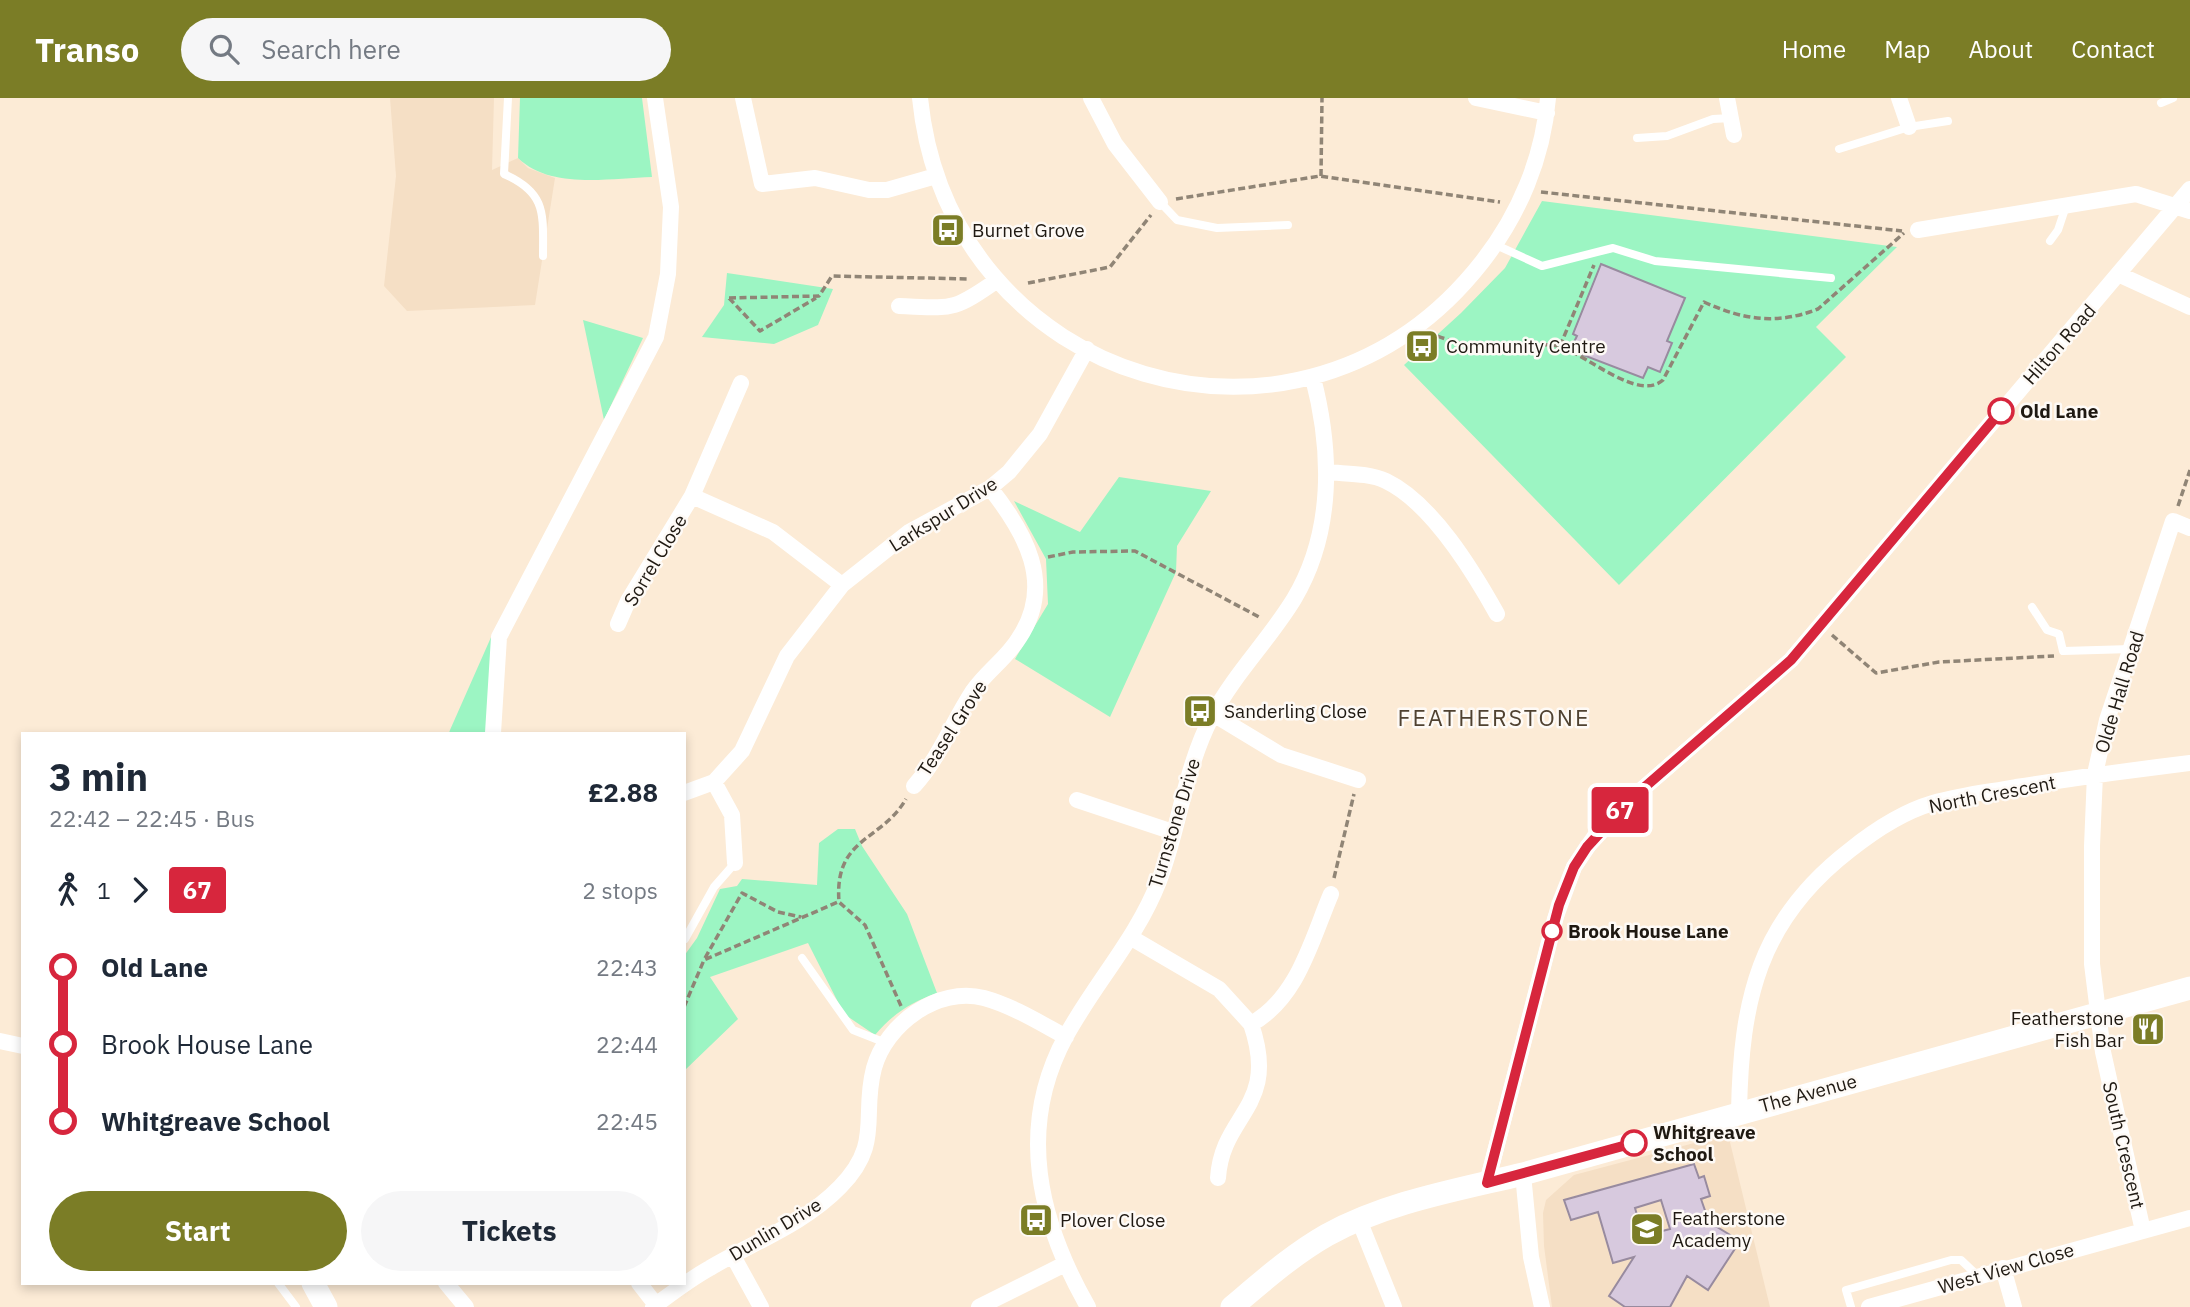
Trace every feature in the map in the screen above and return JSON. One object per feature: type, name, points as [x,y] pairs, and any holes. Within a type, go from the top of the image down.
[{"type":"street","points":[[494,732],[499,637],[656,337],[668,274],[671,207],[655,98]]},
{"type":"street","points":[[743,98],[762,184],[815,178],[869,190],[887,190],[936,176]]},
{"type":"street","points":[[920,98],[923,130],[936,176],[974,253],[996,281],[1036,317],[1087,349],[1148,375],[1201,387],[1274,384],[1313,378],[1371,356],[1417,327],[1459,292],[1496,245],[1522,198],[1548,105],[1476,98]]},
{"type":"street","points":[[1091,98],[1115,144],[1160,202]]},
{"type":"street","points":[[1727,98],[1734,135]]},
{"type":"street","points":[[1899,98],[1909,127]]},
{"type":"street","name":"Hilton Road","points":[[1487,1183],[1555,919],[1574,867],[1599,830],[1791,660],[2118,274],[2182,209],[2190,189]]},
{"type":"street","points":[[1918,230],[1920,227],[1955,225],[2136,194],[2182,209]]},
{"type":"street","points":[[2118,274],[2190,307]]},
{"type":"street","points":[[899,306],[949,308],[961,305],[996,281]]},
{"type":"street","name":"Larkspur Drive","points":[[686,792],[714,782],[742,751],[787,656],[842,585],[909,532],[990,488],[1009,472],[1040,434],[1087,349]]},
{"type":"street","name":"Turnstone Drive","points":[[1088,1307],[1065,1265],[1048,1221],[1037,1155],[1045,1099],[1066,1037],[1130,937],[1159,880],[1192,761],[1213,714],[1308,572],[1321,527],[1327,472],[1321,409],[1313,378]]},
{"type":"street","name":"Sorrel Close","points":[[618,624],[628,601],[692,496],[741,383]]},
{"type":"street","points":[[1327,472],[1369,476],[1384,480],[1401,490],[1462,556],[1497,614]]},
{"type":"street","name":"Teasel Grove","points":[[914,786],[933,765],[975,688],[1018,640],[1028,621],[1034,598],[1032,561],[1019,528],[990,488]]},
{"type":"street","name":"Sorrel Close","points":[[692,496],[773,533],[842,585]]},
{"type":"street","points":[[2173,521],[2190,528]]},
{"type":"street","name":"Olde Hall Road","points":[[2098,1011],[2092,964],[2091,906],[2095,774],[2107,720],[2173,521]]},
{"type":"street","points":[[1213,714],[1281,755],[1358,780]]},
{"type":"street","name":"North Crescent","points":[[1739,1112],[1740,1057],[1753,982],[1781,924],[1808,887],[1869,835],[1904,813],[1947,800],[2095,774],[2190,763]]},
{"type":"street","points":[[714,782],[732,815],[735,863]]},
{"type":"street","points":[[1077,800],[1173,832]]},
{"type":"street","points":[[1251,1024],[1271,1013],[1282,1000],[1299,971],[1331,894]]},
{"type":"street","points":[[1130,937],[1219,989],[1251,1024],[1260,1069],[1258,1087],[1252,1102],[1226,1144],[1219,1161],[1218,1178]]},
{"type":"street","name":"The Avenue","points":[[1232,1307],[1292,1258],[1353,1223],[1426,1197],[1523,1174],[2098,1011],[2190,988]]},
{"type":"street","name":"Dunlin Drive","points":[[686,1284],[798,1220],[840,1187],[855,1170],[865,1151],[870,1133],[874,1068],[886,1043],[906,1018],[936,1002],[968,996],[1017,1010],[1066,1037]]},
{"type":"street","name":"South Crescent","points":[[2098,1011],[2103,1052],[2143,1231],[2190,1218]]},
{"type":"street","points":[[0,1041],[21,1046]]},
{"type":"street","points":[[1523,1174],[1531,1257],[1542,1307]]},
{"type":"street","points":[[1353,1223],[1394,1307]]},
{"type":"street","name":"West View Close","points":[[1869,1307],[2143,1231]]},
{"type":"street","points":[[733,1256],[761,1307]]},
{"type":"street","points":[[979,1307],[1065,1265]]},
{"type":"street","points":[[2003,1268],[2014,1307]]},
{"type":"street","points":[[314,1285],[326,1307]]},
{"type":"street","points":[[448,1285],[466,1307]]},
{"type":"street","points":[[640,1285],[655,1306]]},
{"type":"street","name":"Dunlin Drive","points":[[655,1306],[684,1285]]},
{"type":"lane","points":[[508,98],[504,174],[523,182],[536,196],[543,212],[543,256]]},
{"type":"lane","points":[[2161,103],[2173,98]]},
{"type":"lane","points":[[1637,138],[1667,136],[1713,119],[1731,118]]},
{"type":"lane","points":[[1839,149],[1909,127],[1948,121]]},
{"type":"lane","points":[[1160,202],[1177,220],[1217,228],[1288,225]]},
{"type":"lane","points":[[2050,241],[2058,230],[2066,206]]},
{"type":"lane","points":[[1496,245],[1542,266],[1601,250],[1628,251],[1655,261],[1831,278]]},
{"type":"lane","points":[[2032,607],[2047,630],[2059,634],[2063,652],[2131,649]]},
{"type":"lane","points":[[686,937],[714,887],[735,863]]},
{"type":"lane","points":[[802,958],[853,1030],[886,1043]]},
{"type":"lane","points":[[1851,1307],[1846,1290],[1951,1260],[1961,1260],[1978,1276]]},
{"type":"lane","points":[[280,1285],[296,1307]]},
{"type":"path","points":[[1320,176],[1321,178],[1322,98]]},
{"type":"path","points":[[819,296],[729,298],[760,331],[819,296],[832,276],[1030,283],[1110,267],[1137,236],[1160,202],[1320,176],[1522,198],[1906,231],[1818,309],[1810,312],[1779,319],[1748,319],[1704,302],[1658,384],[1634,385],[1560,346],[1496,348],[1440,338],[1417,327]]},
{"type":"path","points":[[1560,346],[1601,250]]},
{"type":"path","points":[[2173,521],[2190,470]]},
{"type":"path","points":[[1032,561],[1073,552],[1135,551],[1274,626]]},
{"type":"path","points":[[1820,624],[1876,673],[1939,662],[2054,656],[2063,652]]},
{"type":"path","points":[[1331,894],[1358,780]]},
{"type":"path","points":[[906,1018],[865,925],[839,901],[837,881],[849,854],[902,806],[914,786]]},
{"type":"path","points":[[686,1002],[704,960],[742,893],[778,912],[802,918]]},
{"type":"path","points":[[704,960],[839,901]]},
{"type":"shaded area","points":[[390,98],[494,98],[492,170],[518,158],[528,168],[555,178],[535,305],[407,311],[384,286],[396,176]]},
{"type":"shaded area","name":"Featherstone Academy","points":[[1728,1134],[1770,1307],[1552,1307],[1544,1246],[1543,1213],[1546,1200],[1574,1175]]},
{"type":"green space","points":[[520,98],[642,98],[652,177],[582,180],[547,175],[532,168],[518,158]]},
{"type":"green space","points":[[1542,201],[1897,247],[1816,327],[1846,357],[1619,585],[1404,365],[1505,268]]},
{"type":"green space","points":[[727,273],[833,289],[818,325],[774,344],[702,337],[724,305]]},
{"type":"green space","points":[[583,320],[643,338],[604,420]]},
{"type":"green space","points":[[1119,477],[1211,491],[1177,546],[1176,572],[1110,717],[1015,659],[1048,604],[1046,559],[1014,501],[1080,532]]},
{"type":"green space","points":[[492,635],[486,732],[449,732]]},
{"type":"green space","points":[[838,829],[855,829],[862,846],[907,914],[937,993],[903,1010],[875,1035],[844,1014],[808,943],[710,977],[738,1019],[686,1069],[686,953],[697,938],[720,889],[737,886],[742,879],[817,885],[819,843]]},
{"type":"building","points":[[1601,264],[1685,298],[1667,341],[1672,343],[1660,372],[1648,367],[1643,378],[1570,350],[1577,336],[1573,334]]},
{"type":"building","points":[[1694,1164],[1699,1178],[1704,1176],[1710,1196],[1701,1199],[1709,1222],[1740,1241],[1708,1290],[1687,1276],[1670,1307],[1625,1307],[1609,1296],[1634,1257],[1613,1263],[1598,1212],[1571,1220],[1564,1200]],"holes":[[[1661,1200],[1670,1229],[1643,1236],[1635,1208]]]},
{"type":"bus line","name":"67","points":[[1634,1143],[1487,1183],[1492,1153],[1555,919],[1574,867],[1599,830],[1631,799],[1791,660],[2001,411]]},
{"type":"place","name":"Burnet Grove","points":[[948,230]]},
{"type":"place","name":"Community Centre","points":[[1422,346]]},
{"type":"place","name":"Old Lane","points":[[2001,411]]},
{"type":"place","name":"Sanderling Close","points":[[1200,711]]},
{"type":"place","name":"Brook House Lane","points":[[1552,931]]},
{"type":"place","name":"Featherstone Fish Bar","points":[[2148,1029]]},
{"type":"place","name":"Whitgreave School","points":[[1634,1143]]},
{"type":"place","name":"Plover Close","points":[[1036,1220]]},
{"type":"place","name":"Featherstone Academy","points":[[1647,1229]]},
{"type":"district","name":"FEATHERSTONE","points":[[1494,718]]}]
